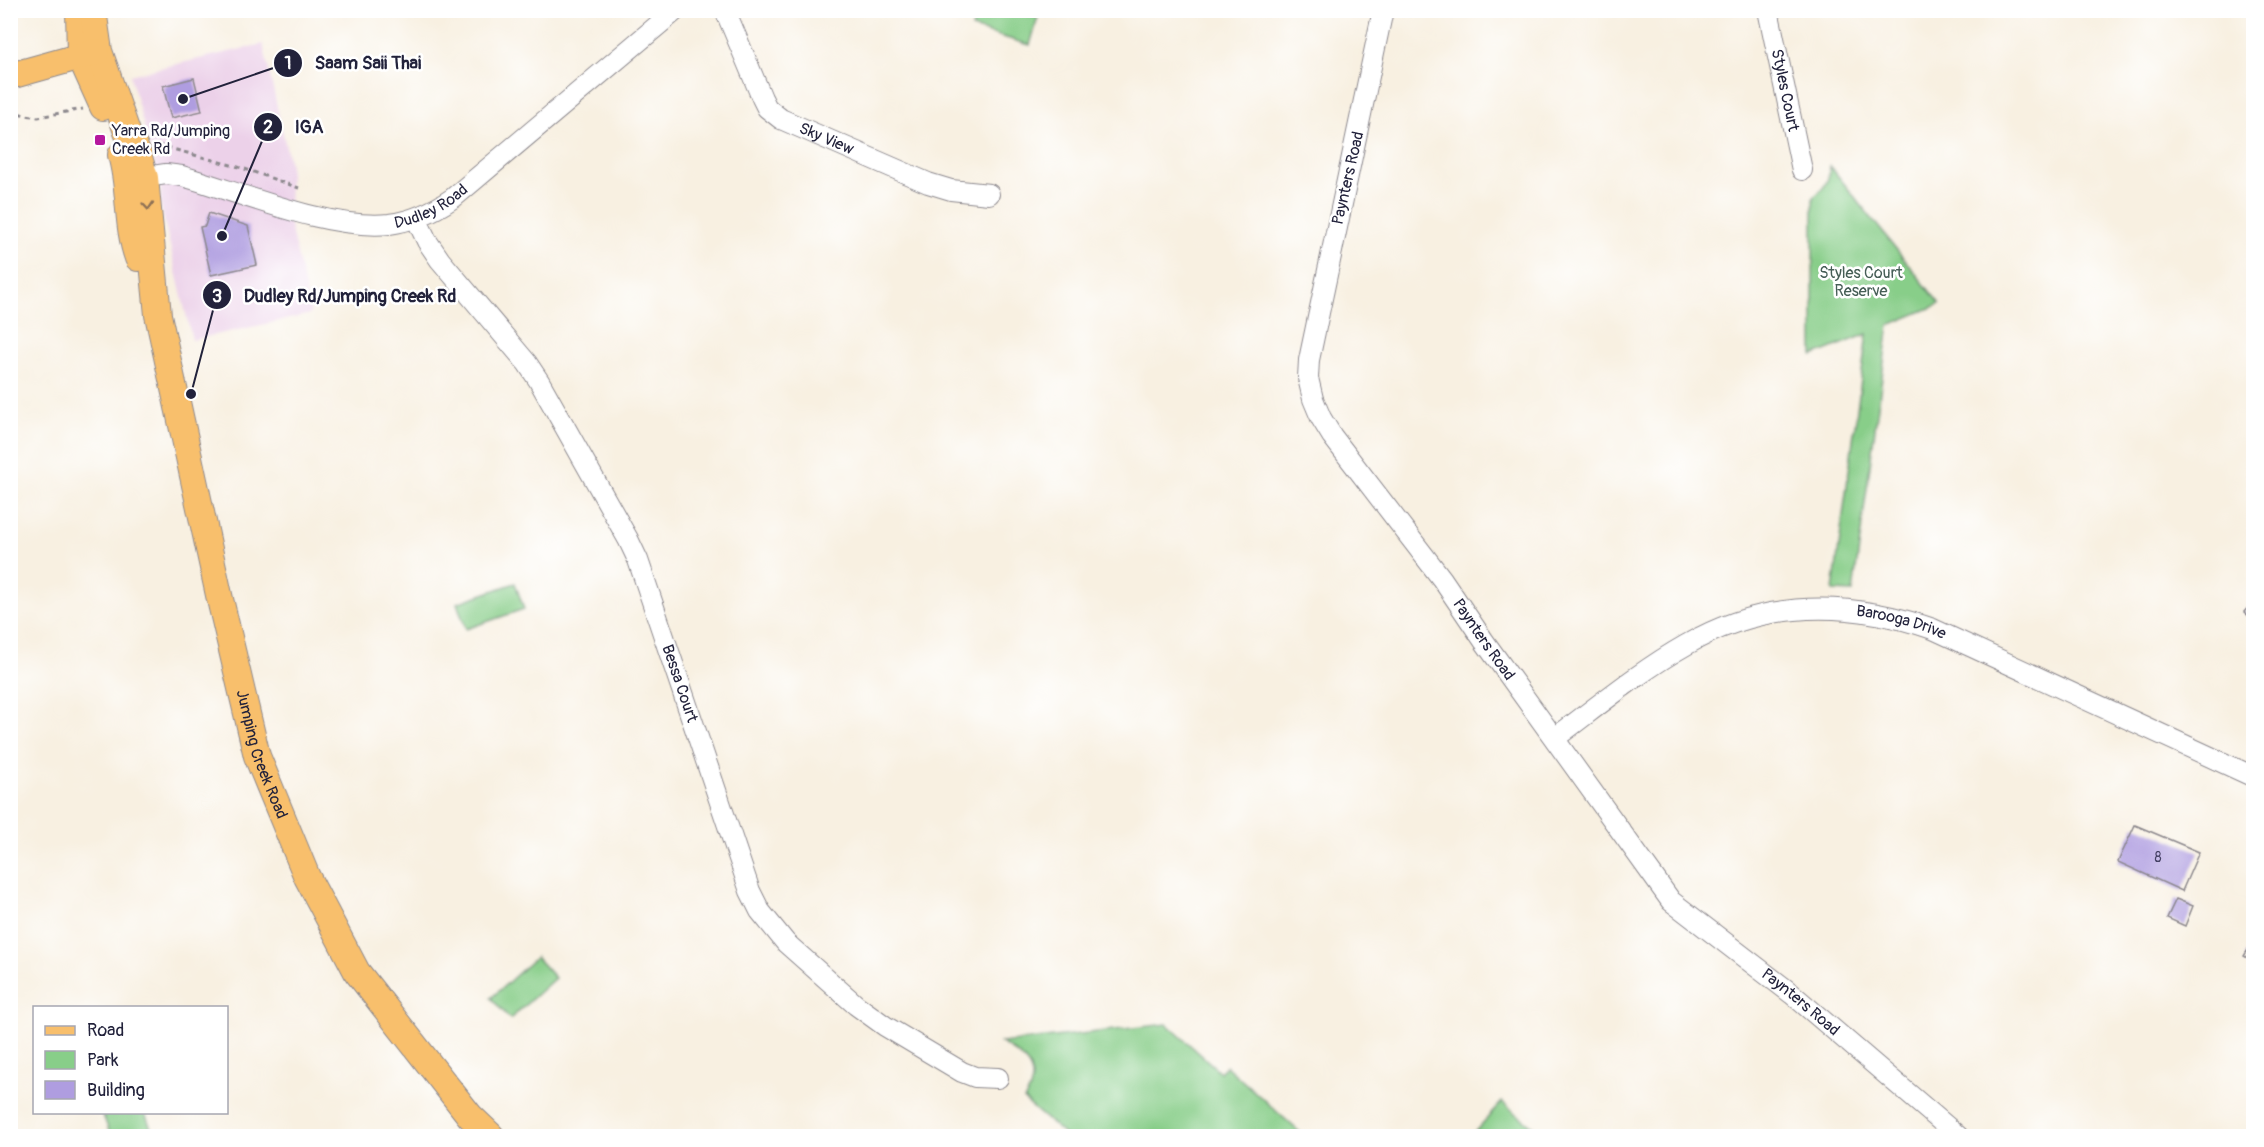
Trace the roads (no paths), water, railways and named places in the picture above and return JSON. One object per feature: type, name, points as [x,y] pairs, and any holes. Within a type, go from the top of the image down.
[{"type":"main road","name":"Jumping Creek Road","points":[[79,10],[117,142],[136,179],[130,216],[136,254],[158,315],[219,595],[257,756],[307,877],[357,972],[470,1116],[491,1137]]},
{"type":"main road","name":"Jumping Creek Road","points":[[90,54],[93,10]]},
{"type":"main road","points":[[10,76],[90,54]]},
{"type":"street","name":"Dudley Road","points":[[136,179],[166,174],[182,176],[303,212],[361,224],[389,224],[416,218],[453,198],[495,165],[676,10]]},
{"type":"street","name":"Sky View","points":[[725,10],[762,98],[772,113],[928,183],[951,190],[989,194]]},
{"type":"street","name":"Paynters Road","points":[[1383,10],[1369,85],[1309,360],[1308,378],[1321,418],[1332,436],[1442,579],[1671,902],[1792,994],[1958,1137]]},
{"type":"street","name":"Styles Court","points":[[1768,10],[1802,170]]},
{"type":"street","name":"Bessa Court","points":[[416,218],[427,241],[440,260],[527,363],[539,381],[628,539],[638,560],[750,891],[766,920],[786,943],[856,1005],[885,1026],[962,1072],[975,1077],[998,1078]]},
{"type":"street","name":"Barooga Drive","points":[[1555,738],[1654,666],[1709,633],[1762,615],[1789,610],[1825,608],[1863,610],[1898,616],[1933,629],[2253,777]]},
{"type":"place","name":"Saam Saii Thai","points":[[183,99]]},
{"type":"place","name":"Yarra Rd/Jumping Creek Rd","points":[[100,140]]},
{"type":"place","name":"IGA","points":[[222,236]]},
{"type":"place","name":"Dudley Rd/Jumping Creek Rd","points":[[191,394]]},
{"type":"park label","name":"Styles Court Reserve","points":[[1861,282]]}]
